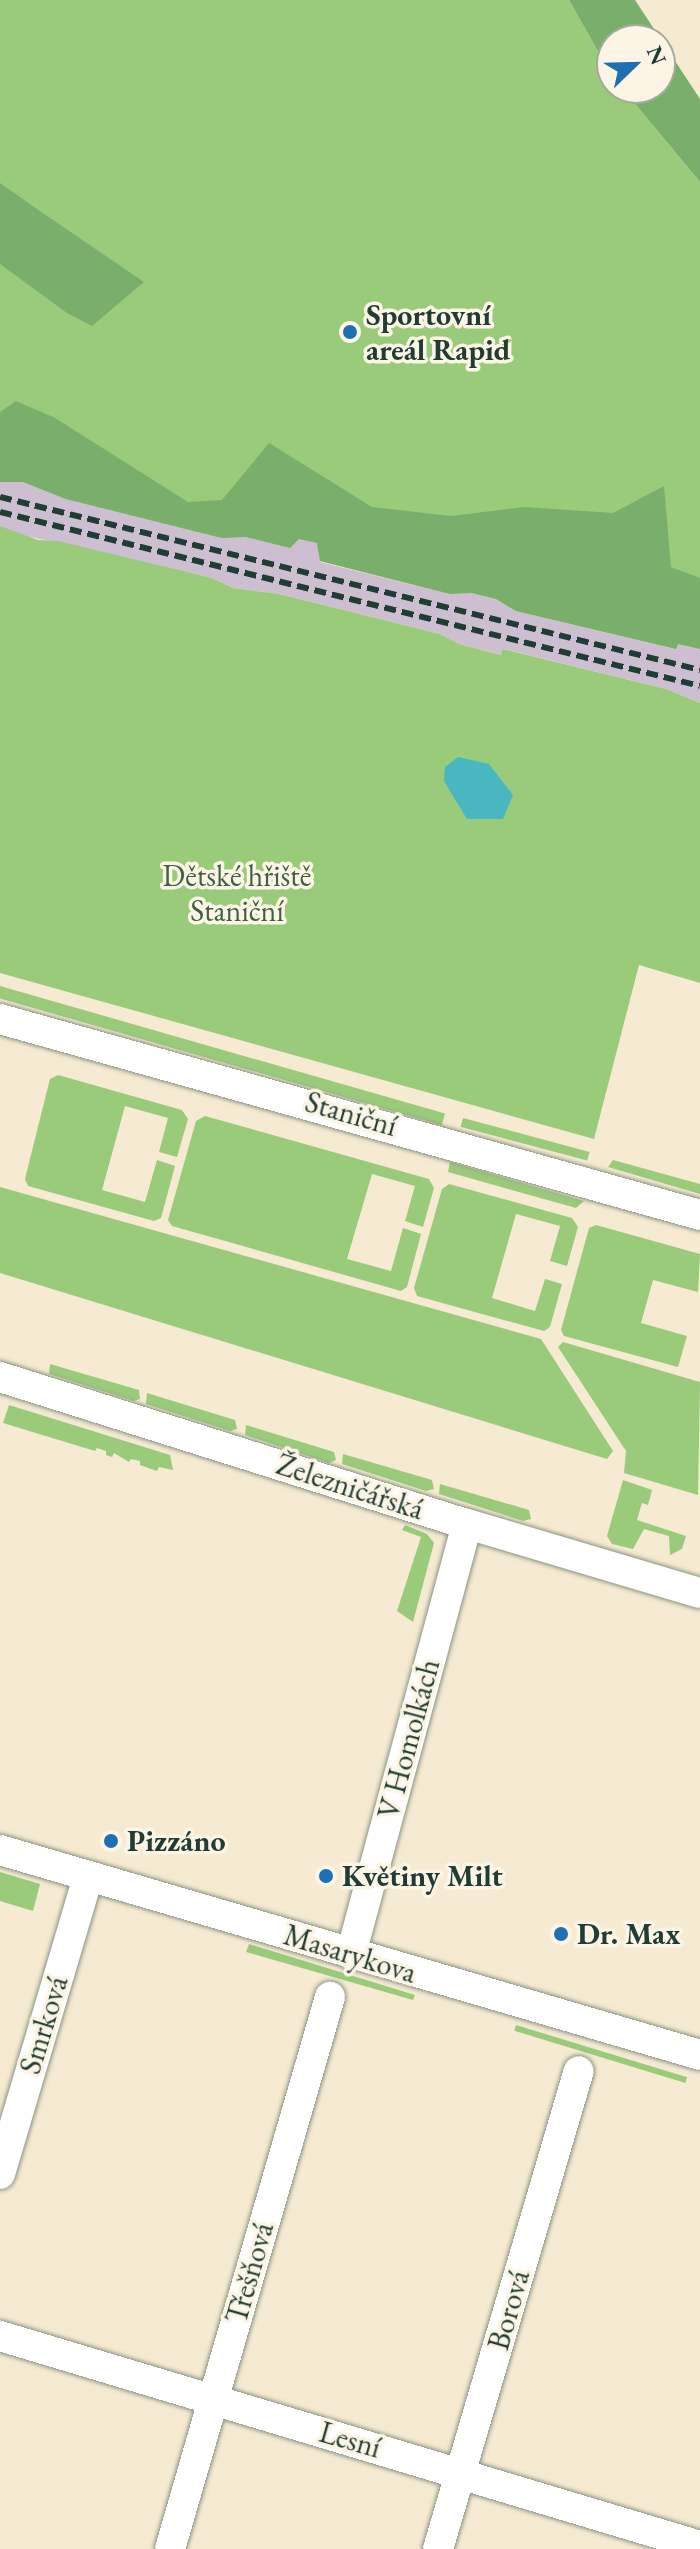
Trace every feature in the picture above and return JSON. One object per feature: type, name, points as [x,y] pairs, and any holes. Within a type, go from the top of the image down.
[{"type":"street","name":"Staniční","points":[[0,1019],[700,1215]]},
{"type":"street","name":"Železničářská","points":[[0,1377],[467,1524],[700,1593]]},
{"type":"street","name":"V Homolkách","points":[[351,1954],[467,1524]]},
{"type":"street","name":"Masarykova","points":[[0,1850],[700,2055]]},
{"type":"street","name":"Smrková","points":[[0,2174],[88,1876]]},
{"type":"street","name":"Třešňová","points":[[170,2549],[330,1997]]},
{"type":"street","name":"Borová","points":[[438,2549],[579,2071]]},
{"type":"street","name":"Lesní","points":[[0,2336],[700,2546]]},
{"type":"shaded area","points":[[0,482],[22,482],[222,538],[246,537],[290,548],[299,539],[318,543],[320,562],[450,594],[472,593],[496,599],[516,611],[675,649],[677,644],[700,649],[700,703],[666,689],[504,649],[502,655],[459,644],[440,634],[279,594],[233,588],[212,578],[13,533],[0,526]]},
{"type":"green space","name":"Sportovní areál Rapid","points":[[0,0],[569,0],[596,48],[596,104],[635,104],[700,182],[700,649],[678,644],[676,649],[516,611],[496,599],[472,593],[450,594],[320,561],[317,543],[299,539],[290,548],[246,537],[222,538],[66,499],[23,482],[0,482]]},
{"type":"green space","points":[[569,0],[635,0],[651,24],[596,24],[596,48]]},
{"type":"green space","points":[[676,62],[700,99],[700,182],[635,104],[676,104]]},
{"type":"green space","points":[[0,183],[144,282],[92,326],[67,313],[0,264]]},
{"type":"green space","points":[[16,401],[55,418],[188,502],[222,500],[269,443],[372,507],[451,516],[524,507],[613,513],[664,486],[671,567],[700,578],[700,649],[678,644],[676,649],[516,611],[496,599],[472,593],[450,594],[320,561],[317,543],[299,539],[290,548],[246,537],[222,538],[66,499],[23,482],[0,482],[0,412]]},
{"type":"green space","name":"Dětské hřiště Staniční","points":[[0,526],[38,540],[58,541],[212,578],[233,588],[279,594],[440,634],[459,644],[501,655],[503,649],[666,689],[700,703],[700,983],[639,965],[594,1139],[0,973]]},
{"type":"green space","points":[[0,986],[445,1114],[442,1125],[0,998]]},
{"type":"green space","points":[[58,1075],[182,1110],[188,1119],[177,1157],[159,1152],[168,1118],[125,1106],[102,1190],[145,1202],[157,1160],[175,1166],[161,1218],[154,1221],[28,1186],[25,1179],[50,1079]]},
{"type":"green space","points":[[205,1116],[429,1179],[434,1188],[423,1227],[405,1221],[415,1186],[372,1174],[347,1259],[391,1271],[403,1228],[421,1234],[407,1287],[401,1291],[172,1226],[168,1220],[196,1121]]},
{"type":"green space","points":[[463,1118],[590,1152],[587,1161],[461,1127]]},
{"type":"green space","points":[[613,1160],[700,1184],[700,1194],[608,1167]]},
{"type":"green space","points":[[450,1162],[584,1201],[576,1208],[448,1172]]},
{"type":"green space","points":[[449,1184],[572,1218],[578,1227],[567,1266],[550,1261],[560,1226],[516,1214],[492,1298],[535,1311],[545,1279],[562,1284],[550,1327],[544,1331],[417,1296],[414,1288],[442,1189]]},
{"type":"green space","points":[[0,1187],[541,1339],[613,1451],[607,1459],[0,1273]]},
{"type":"green space","points":[[596,1225],[700,1254],[698,1292],[653,1280],[641,1323],[687,1336],[678,1367],[564,1336],[561,1330],[589,1228]]},
{"type":"green space","points":[[563,1342],[700,1382],[698,1495],[624,1473],[626,1451],[558,1347]]},
{"type":"green space","points":[[50,1364],[139,1390],[140,1399],[134,1401],[49,1374]]},
{"type":"green space","points":[[147,1393],[235,1420],[237,1429],[230,1431],[146,1404]]},
{"type":"green space","points":[[9,1405],[170,1455],[173,1470],[159,1467],[157,1471],[140,1465],[140,1461],[131,1459],[129,1462],[114,1453],[112,1457],[97,1448],[95,1451],[3,1423]]},
{"type":"green space","points":[[246,1425],[334,1452],[336,1460],[329,1463],[245,1435]]},
{"type":"green space","points":[[343,1454],[432,1480],[434,1489],[426,1491],[342,1464]]},
{"type":"green space","points":[[623,1480],[652,1490],[648,1505],[642,1503],[637,1520],[686,1536],[682,1549],[670,1555],[669,1536],[644,1529],[633,1549],[612,1544],[607,1536]]},
{"type":"green space","points":[[440,1484],[529,1510],[531,1519],[523,1521],[439,1494]]},
{"type":"green space","points":[[405,1525],[427,1534],[434,1543],[413,1622],[397,1611],[421,1537],[402,1530]]},
{"type":"green space","points":[[0,1872],[40,1884],[33,1911],[0,1901]]},
{"type":"green space","points":[[249,1944],[415,1995],[413,2000],[246,1952]]},
{"type":"green space","points":[[516,2025],[687,2077],[685,2083],[514,2031]]},
{"type":"water","points":[[458,757],[489,764],[513,795],[503,819],[467,819],[444,781],[445,767]]},
{"type":"railway","points":[[0,497],[700,670]]},
{"type":"railway","points":[[0,512],[700,686]]},
{"type":"place","name":"Sportovní areál Rapid","points":[[350,332]]},
{"type":"place","name":"Pizzáno","points":[[111,1841]]},
{"type":"place","name":"Květiny Milt","points":[[326,1876]]},
{"type":"place","name":"Dr. Max","points":[[561,1934]]}]
